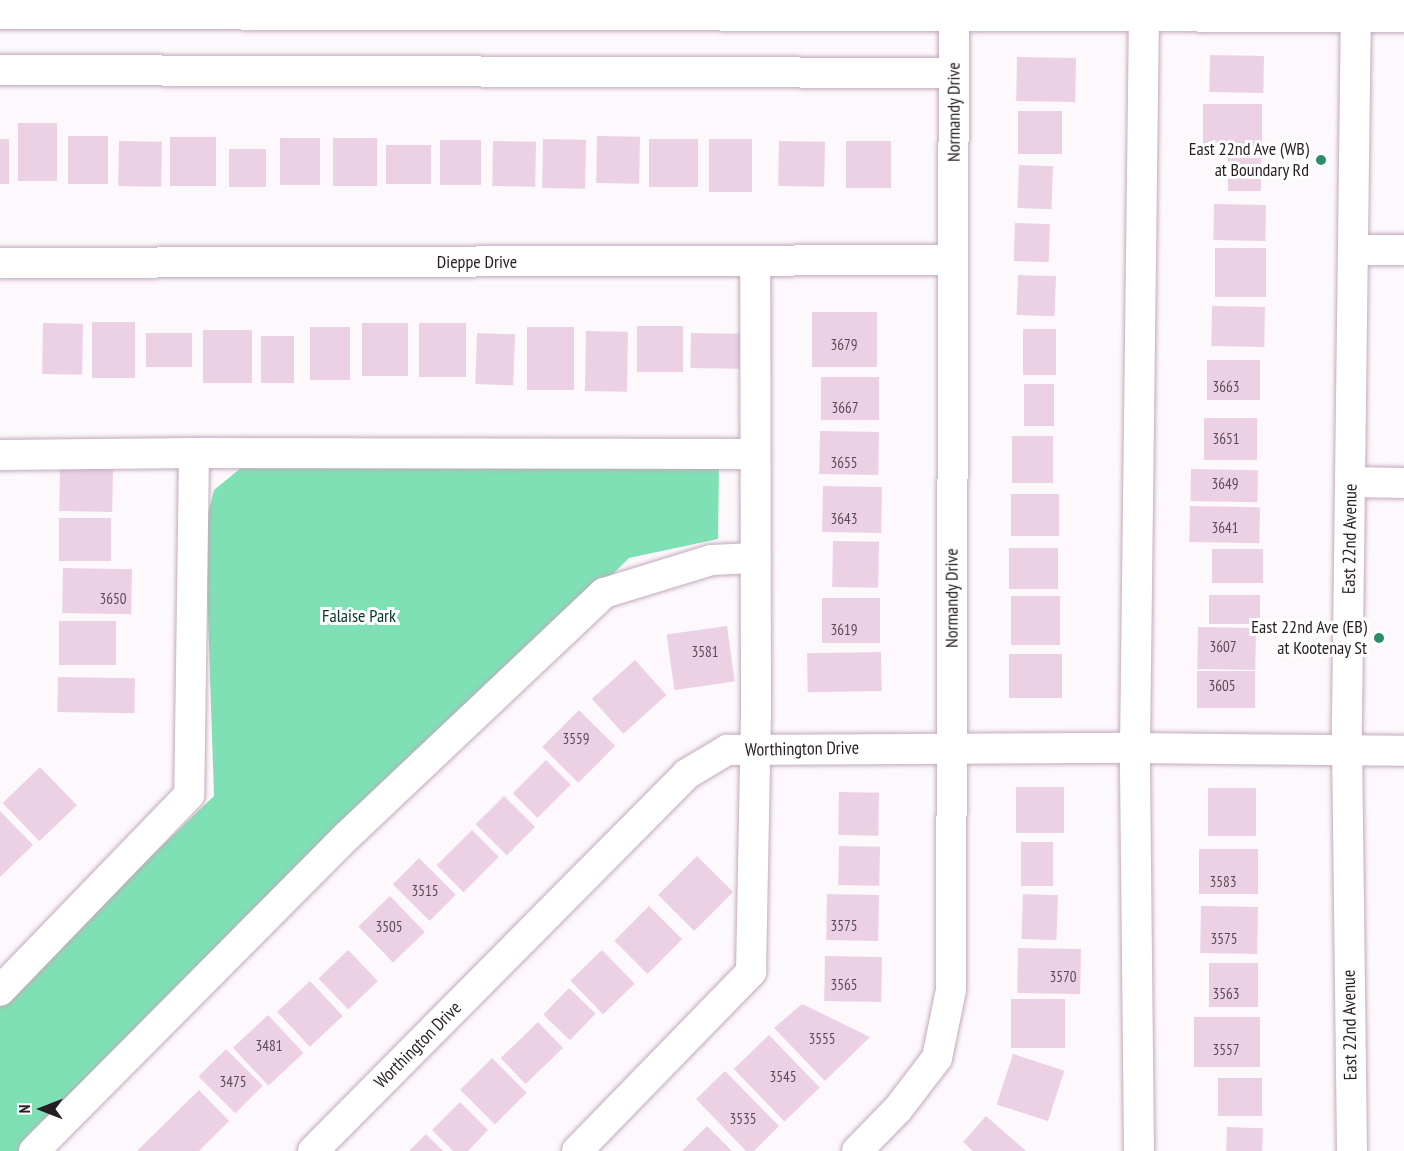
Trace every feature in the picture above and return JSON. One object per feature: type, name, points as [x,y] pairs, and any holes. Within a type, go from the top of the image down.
[{"type":"main road","points":[[0,12],[124,6],[954,7],[1144,15],[1363,5],[1404,15]]},
{"type":"street","name":"East 22nd Avenue","points":[[1352,1151],[1347,750],[1353,250],[1363,5]]},
{"type":"street","name":"Normandy Drive","points":[[857,1151],[898,1109],[937,1058],[951,990],[954,7]]},
{"type":"street","points":[[1139,1151],[1135,748],[1144,15]]},
{"type":"street","points":[[0,69],[954,73]]},
{"type":"street","points":[[1353,250],[1404,250]]},
{"type":"street","name":"Dieppe Drive","points":[[0,263],[953,260]]},
{"type":"street","points":[[577,1151],[751,972],[755,748],[755,261]]},
{"type":"street","points":[[0,991],[189,795],[194,453]]},
{"type":"street","points":[[0,455],[755,454]]},
{"type":"street","points":[[1350,482],[1404,483]]},
{"type":"street","points":[[34,1151],[347,836],[604,593],[711,560],[755,558]]},
{"type":"street","name":"Worthington Drive","points":[[313,1151],[687,774],[727,750],[755,748],[1135,748],[1404,751]]},
{"type":"green space","name":"Falaise Park","points":[[719,462],[718,539],[629,558],[35,1151],[0,1151],[0,1001],[214,796],[205,526],[214,490],[242,467]]},
{"type":"building","points":[[1210,55],[1264,56],[1263,93],[1209,92]]},
{"type":"building","points":[[1017,57],[1076,58],[1075,102],[1016,101]]},
{"type":"building","points":[[1203,104],[1262,104],[1262,146],[1203,146]]},
{"type":"building","points":[[1018,111],[1062,111],[1062,154],[1018,154]]},
{"type":"building","points":[[18,123],[57,123],[57,181],[18,181]]},
{"type":"building","points":[[68,136],[108,136],[108,184],[68,184]]},
{"type":"building","points":[[597,136],[640,137],[639,184],[596,183]]},
{"type":"building","points":[[170,137],[216,137],[216,186],[170,186]]},
{"type":"building","points":[[280,138],[320,138],[320,185],[280,185]]},
{"type":"building","points":[[333,138],[377,138],[377,186],[333,186]]},
{"type":"building","points":[[0,139],[9,139],[9,184],[0,184]]},
{"type":"building","points":[[543,139],[586,140],[585,189],[542,188]]},
{"type":"building","points":[[649,139],[698,139],[698,187],[649,187]]},
{"type":"building","points":[[709,139],[752,139],[752,192],[709,192]]},
{"type":"building","points":[[440,140],[481,140],[481,185],[440,185]]},
{"type":"building","points":[[119,141],[162,142],[161,187],[118,186]]},
{"type":"building","points":[[493,141],[536,142],[535,187],[492,186]]},
{"type":"building","points":[[779,141],[825,142],[824,187],[778,186]]},
{"type":"building","points":[[846,141],[891,141],[891,188],[846,188]]},
{"type":"building","points":[[386,145],[431,145],[431,184],[386,184]]},
{"type":"building","points":[[229,149],[266,149],[266,187],[229,187]]},
{"type":"building","points":[[1228,157],[1261,157],[1261,191],[1228,191]]},
{"type":"building","points":[[1019,165],[1053,166],[1051,209],[1017,208]]},
{"type":"building","points":[[1214,204],[1266,205],[1265,241],[1213,240]]},
{"type":"building","points":[[1015,223],[1050,224],[1049,262],[1014,261]]},
{"type":"building","points":[[1215,248],[1266,248],[1266,297],[1215,297]]},
{"type":"building","points":[[1018,275],[1056,276],[1055,316],[1017,315]]},
{"type":"building","points":[[1212,306],[1265,307],[1264,347],[1211,346]]},
{"type":"building","points":[[812,312],[877,312],[877,367],[812,367]]},
{"type":"building","points":[[92,322],[135,322],[135,378],[92,378]]},
{"type":"building","points":[[43,323],[83,324],[82,375],[42,374]]},
{"type":"building","points":[[362,323],[408,323],[408,376],[362,376]]},
{"type":"building","points":[[419,323],[466,323],[466,377],[419,377]]},
{"type":"building","points":[[637,326],[683,326],[683,372],[637,372]]},
{"type":"building","points":[[310,327],[350,327],[350,380],[310,380]]},
{"type":"building","points":[[527,327],[574,327],[574,390],[527,390]]},
{"type":"building","points":[[1023,329],[1056,329],[1056,375],[1023,375]]},
{"type":"building","points":[[203,330],[252,330],[252,383],[203,383]]},
{"type":"building","points":[[586,331],[628,332],[627,392],[585,391]]},
{"type":"building","points":[[146,333],[192,333],[192,367],[146,367]]},
{"type":"building","points":[[477,333],[515,334],[513,385],[475,384]]},
{"type":"building","points":[[691,333],[740,334],[739,369],[690,368]]},
{"type":"building","points":[[261,336],[294,336],[294,383],[261,383]]},
{"type":"building","points":[[1207,360],[1260,360],[1260,400],[1207,400]]},
{"type":"building","points":[[821,377],[879,377],[879,420],[821,420]]},
{"type":"building","points":[[1024,384],[1054,384],[1054,426],[1024,426]]},
{"type":"building","points":[[1204,418],[1257,418],[1257,460],[1204,460]]},
{"type":"building","points":[[820,431],[879,432],[878,475],[819,474]]},
{"type":"building","points":[[1012,436],[1053,436],[1053,483],[1012,483]]},
{"type":"building","points":[[60,467],[113,468],[112,512],[59,511]]},
{"type":"building","points":[[1191,469],[1258,470],[1257,502],[1190,501]]},
{"type":"building","points":[[823,486],[882,487],[881,533],[822,532]]},
{"type":"building","points":[[1011,494],[1059,494],[1059,536],[1011,536]]},
{"type":"building","points":[[1190,506],[1260,507],[1259,543],[1189,542]]},
{"type":"building","points":[[59,518],[111,518],[111,561],[59,561]]},
{"type":"building","points":[[833,541],[879,542],[878,588],[832,587]]},
{"type":"building","points":[[1009,548],[1058,548],[1058,589],[1009,589]]},
{"type":"building","points":[[1212,549],[1263,549],[1263,583],[1212,583]]},
{"type":"building","points":[[63,568],[132,569],[131,614],[62,613]]},
{"type":"building","points":[[1209,595],[1260,595],[1260,624],[1209,624]]},
{"type":"building","points":[[1011,596],[1060,596],[1060,645],[1011,645]]},
{"type":"building","points":[[822,598],[880,598],[880,643],[822,643]]},
{"type":"building","points":[[59,621],[116,621],[116,665],[59,665]]},
{"type":"building","points":[[727,626],[735,681],[674,690],[667,634]]},
{"type":"building","points":[[1198,627],[1256,628],[1255,670],[1197,669]]},
{"type":"building","points":[[881,652],[882,691],[808,692],[807,653]]},
{"type":"building","points":[[1009,654],[1062,654],[1062,698],[1009,698]]},
{"type":"building","points":[[635,660],[666,695],[623,734],[592,699]]},
{"type":"building","points":[[1197,671],[1255,671],[1255,708],[1197,708]]},
{"type":"building","points":[[58,677],[135,678],[134,713],[57,712]]},
{"type":"building","points":[[579,710],[615,746],[578,783],[542,747]]},
{"type":"building","points":[[546,760],[571,785],[538,818],[513,793]]},
{"type":"building","points":[[40,767],[77,805],[39,841],[3,803]]},
{"type":"building","points":[[1016,787],[1064,787],[1064,833],[1016,833]]},
{"type":"building","points":[[1208,788],[1256,788],[1256,836],[1208,836]]},
{"type":"building","points":[[839,792],[879,793],[878,836],[838,835]]},
{"type":"building","points":[[504,796],[535,827],[507,855],[476,824]]},
{"type":"building","points":[[0,811],[33,845],[0,877]]},
{"type":"building","points":[[472,830],[499,857],[464,892],[437,865]]},
{"type":"building","points":[[1021,842],[1053,842],[1053,886],[1021,886]]},
{"type":"building","points":[[839,846],[880,847],[879,886],[838,885]]},
{"type":"building","points":[[1199,849],[1258,849],[1258,894],[1199,894]]},
{"type":"building","points":[[697,856],[733,892],[694,931],[658,895]]},
{"type":"building","points":[[419,858],[456,895],[430,921],[393,884]]},
{"type":"building","points":[[827,894],[879,895],[878,941],[826,940]]},
{"type":"building","points":[[1023,894],[1058,895],[1056,940],[1021,939]]},
{"type":"building","points":[[390,896],[425,932],[393,963],[358,927]]},
{"type":"building","points":[[649,906],[682,939],[648,974],[614,941]]},
{"type":"building","points":[[1201,906],[1258,907],[1257,954],[1200,953]]},
{"type":"building","points":[[1018,948],[1081,949],[1080,994],[1017,993]]},
{"type":"building","points":[[348,950],[378,981],[348,1009],[319,978]]},
{"type":"building","points":[[602,950],[635,984],[603,1014],[570,981]]},
{"type":"building","points":[[825,956],[882,957],[881,1002],[824,1001]]},
{"type":"building","points":[[1209,963],[1258,963],[1258,1007],[1209,1007]]},
{"type":"building","points":[[310,981],[343,1016],[310,1047],[277,1012]]},
{"type":"building","points":[[569,988],[596,1014],[570,1040],[543,1015]]},
{"type":"building","points":[[1011,999],[1065,999],[1065,1048],[1011,1048]]},
{"type":"building","points":[[802,1004],[870,1037],[825,1081],[774,1028]]},
{"type":"building","points":[[268,1015],[303,1053],[268,1086],[233,1048]]},
{"type":"building","points":[[1194,1017],[1260,1017],[1260,1067],[1194,1067]]},
{"type":"building","points":[[538,1022],[563,1048],[526,1084],[501,1058]]},
{"type":"building","points":[[769,1035],[820,1088],[784,1122],[734,1069]]},
{"type":"building","points":[[226,1049],[263,1086],[235,1113],[198,1077]]},
{"type":"building","points":[[1013,1054],[1064,1071],[1048,1121],[997,1104]]},
{"type":"building","points":[[492,1058],[527,1093],[495,1124],[460,1090]]},
{"type":"building","points":[[725,1071],[779,1126],[754,1151],[746,1151],[696,1099]]},
{"type":"building","points":[[1218,1078],[1262,1078],[1262,1116],[1218,1116]]},
{"type":"building","points":[[199,1090],[229,1121],[199,1151],[137,1151]]},
{"type":"building","points":[[460,1102],[488,1130],[468,1151],[453,1151],[432,1130]]},
{"type":"building","points":[[986,1116],[1026,1151],[973,1151],[963,1142]]},
{"type":"building","points":[[707,1126],[732,1151],[682,1151]]},
{"type":"building","points":[[1227,1127],[1263,1128],[1262,1151],[1226,1151]]},
{"type":"building","points":[[426,1134],[443,1151],[409,1151]]},
{"type":"place","name":"East 22nd Ave (WB) at Boundary Rd","points":[[1321,160]]},
{"type":"place","name":"East 22nd Ave (EB) at Kootenay St","points":[[1379,638]]}]
